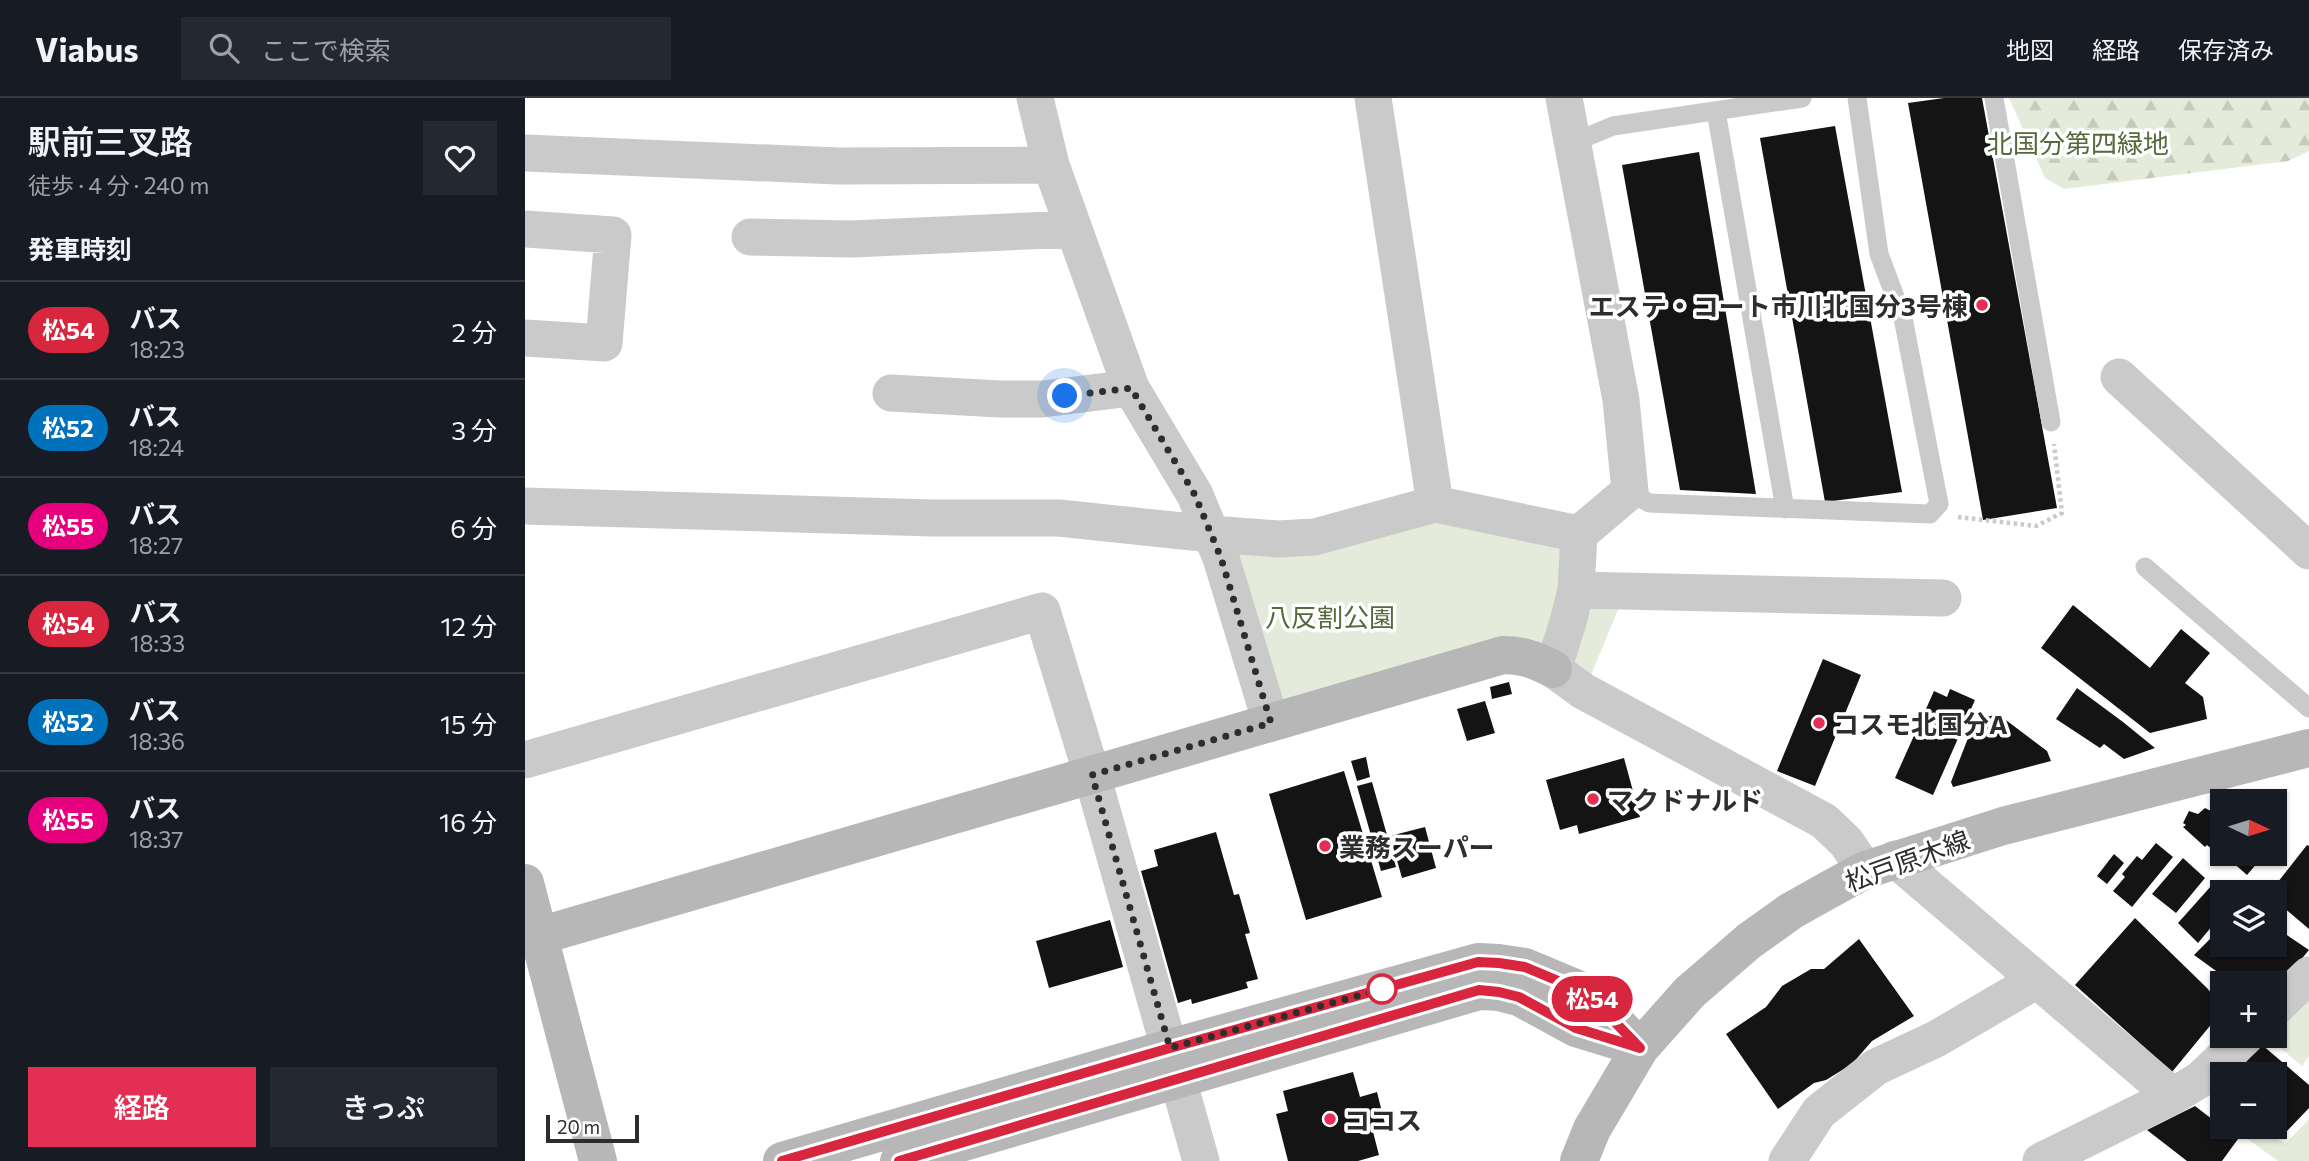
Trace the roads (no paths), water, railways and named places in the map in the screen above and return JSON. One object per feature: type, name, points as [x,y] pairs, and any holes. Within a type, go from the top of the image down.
[{"type":"street","points":[[1035,98],[1051,165],[1131,388],[1195,495],[1221,558],[1271,723]]},
{"type":"street","points":[[1373,98],[1435,504]]},
{"type":"street","points":[[1553,669],[1576,590],[1579,534],[1630,491],[1621,400],[1563,98]]},
{"type":"street","points":[[525,153],[838,166],[1051,165]]},
{"type":"street","points":[[525,229],[613,235],[604,343],[525,338]]},
{"type":"street","points":[[750,237],[852,239],[1073,229]]},
{"type":"street","points":[[2119,377],[2309,551]]},
{"type":"street","points":[[891,393],[1043,399],[1131,388]]},
{"type":"street","points":[[525,506],[933,518],[1059,518],[1278,539],[1315,537],[1435,504],[1579,534]]},
{"type":"street","points":[[1576,590],[1943,598]]},
{"type":"street","points":[[525,760],[1042,611],[1092,775],[1201,1161]]},
{"type":"street","points":[[532,938],[1503,655],[1518,655],[1553,669],[1583,691],[1824,821],[1846,842],[2037,980],[2173,1096]]},
{"type":"street","name":"松戸原木線","points":[[1579,1161],[1592,1129],[1640,1048],[1690,992],[1749,941],[1791,912],[1880,865],[2003,826],[2309,748]]},
{"type":"street","points":[[525,883],[532,938],[599,1161]]},
{"type":"street","points":[[899,1161],[1174,1064],[1478,962],[1525,967],[1587,993],[1640,1048]]},
{"type":"street","points":[[2287,997],[2308,977]]},
{"type":"street","points":[[1787,1161],[1819,1112],[1876,1068],[1936,1039],[2037,980]]},
{"type":"street","points":[[2041,1161],[2173,1096],[2201,1079],[2233,1048]]},
{"type":"street","points":[[782,1161],[1174,1064]]},
{"type":"lane","points":[[1572,143],[1613,127],[1802,98]]},
{"type":"lane","points":[[1630,491],[1649,503],[1785,509],[1930,514],[1939,503],[1903,318],[1879,254],[1857,98]]},
{"type":"lane","points":[[1994,98],[2051,422]]},
{"type":"lane","points":[[1716,111],[1785,509]]},
{"type":"lane","points":[[2145,567],[2309,708]]},
{"type":"place","name":"エステ・コート市川北国分3号棟","points":[[1982,305]]},
{"type":"place","name":"コスモ北国分A","points":[[1819,723]]},
{"type":"place","name":"マクドナルド","points":[[1593,799]]},
{"type":"place","name":"業務スーパー","points":[[1325,846]]},
{"type":"place","name":"ココス","points":[[1330,1119]]},
{"type":"park label","name":"北国分第四緑地","points":[[2078,142]]},
{"type":"park label","name":"八反割公園","points":[[1330,616]]}]
